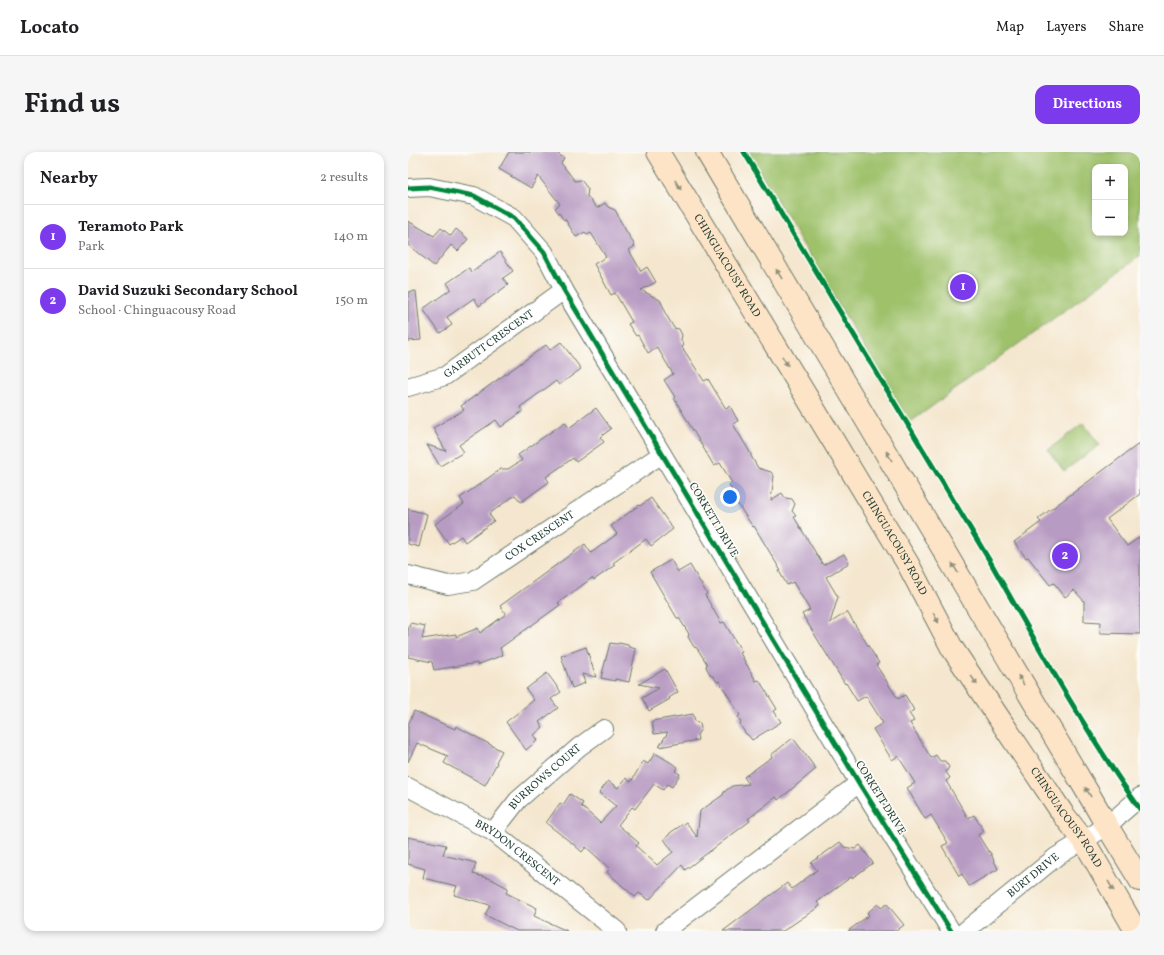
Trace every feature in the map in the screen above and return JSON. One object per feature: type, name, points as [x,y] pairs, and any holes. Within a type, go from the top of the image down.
[{"type":"main road","name":"CHINGUACOUSY ROAD","points":[[658,152],[908,564],[952,648],[1063,814],[1084,841],[1136,931]]},
{"type":"main road","points":[[707,152],[1140,880]]},
{"type":"street","name":"CORKETT DRIVE","points":[[408,188],[429,187],[474,196],[514,218],[544,252],[564,290],[859,783],[951,931]]},
{"type":"street","name":"GARBUTT CRESCENT","points":[[408,387],[445,376],[564,290]]},
{"type":"street","name":"COX CRESCENT","points":[[408,575],[448,585],[473,581],[662,454]]},
{"type":"street","name":"BURROWS COURT","points":[[493,832],[518,800],[579,747],[604,729]]},
{"type":"street","points":[[665,931],[859,783]]},
{"type":"street","name":"BRYDON CRESCENT","points":[[408,787],[493,832],[617,931]]},
{"type":"street","name":"BURT DRIVE","points":[[965,931],[1056,857],[1107,826],[1140,797]]},
{"type":"green space","points":[[748,152],[1140,152],[1140,256],[909,423]]},
{"type":"green space","points":[[1083,423],[1100,445],[1064,471],[1048,450]]},
{"type":"building","points":[[509,152],[558,152],[559,155],[564,158],[561,163],[575,181],[581,180],[588,189],[587,196],[597,208],[605,203],[608,207],[615,210],[635,246],[629,250],[641,271],[647,267],[656,282],[641,290],[660,300],[664,311],[674,328],[679,329],[682,335],[681,340],[684,345],[682,347],[704,381],[708,379],[726,409],[730,406],[738,421],[733,424],[758,468],[771,472],[774,476],[771,500],[782,493],[785,498],[792,499],[795,504],[792,511],[796,516],[794,517],[823,565],[844,554],[849,563],[826,577],[838,597],[830,623],[847,612],[879,663],[876,665],[898,699],[905,695],[914,710],[909,713],[914,721],[910,723],[931,758],[936,755],[940,761],[945,761],[949,767],[946,772],[950,778],[946,781],[968,818],[974,815],[984,831],[978,835],[990,852],[998,869],[969,886],[962,874],[959,876],[942,846],[948,843],[931,815],[925,819],[907,788],[915,783],[898,756],[892,760],[873,729],[883,723],[866,696],[857,701],[846,683],[845,684],[802,614],[810,610],[793,582],[787,585],[779,571],[781,571],[754,526],[753,527],[733,497],[735,496],[729,485],[732,483],[720,463],[714,466],[674,398],[675,397],[664,380],[673,374],[657,347],[648,353],[638,335],[636,336],[628,324],[632,322],[615,293],[611,295],[594,264],[606,257],[591,233],[587,235],[585,232],[576,237],[565,219],[564,220],[555,208],[560,204],[538,176],[531,188],[499,169]]},
{"type":"building","points":[[408,221],[434,236],[441,228],[451,236],[456,229],[468,239],[458,251],[451,245],[434,266],[408,245]]},
{"type":"building","points":[[500,252],[513,271],[503,278],[508,285],[479,306],[474,298],[447,317],[452,325],[440,333],[423,309],[451,289],[447,283],[469,268],[472,272]]},
{"type":"building","points":[[416,291],[421,340],[408,341],[408,292]]},
{"type":"building","points":[[561,342],[581,369],[559,385],[556,381],[520,407],[523,411],[501,427],[496,420],[459,445],[464,452],[440,466],[427,445],[446,451],[433,428],[464,410],[461,406],[546,345],[550,350]]},
{"type":"building","points":[[596,408],[611,429],[600,437],[604,442],[576,462],[573,458],[546,477],[549,482],[521,502],[515,495],[489,514],[494,521],[465,542],[461,536],[449,544],[435,524],[464,504],[460,498],[501,469],[508,469],[522,460],[518,455],[565,422],[569,428]]},
{"type":"building","points":[[1140,443],[1140,494],[1107,519],[1127,546],[1140,537],[1140,634],[1100,633],[1101,622],[1084,621],[1084,601],[1074,590],[1065,597],[1054,583],[1050,585],[1014,542],[1041,522],[1038,519]]},
{"type":"building","points":[[651,498],[673,529],[651,546],[646,539],[613,563],[615,565],[594,580],[592,578],[558,603],[560,605],[500,648],[503,655],[477,665],[477,663],[434,670],[432,662],[408,657],[408,632],[410,623],[425,626],[422,639],[456,634],[456,637],[478,628],[480,633],[506,614],[500,606],[585,544],[591,553],[617,534],[611,526]]},
{"type":"building","points":[[408,509],[427,514],[419,547],[408,544]]},
{"type":"building","points":[[671,560],[678,572],[690,565],[707,594],[705,595],[721,623],[724,622],[742,652],[740,653],[756,681],[759,680],[777,709],[774,711],[781,722],[752,740],[740,725],[741,722],[738,717],[740,715],[719,681],[717,682],[713,676],[711,676],[706,667],[707,664],[697,648],[694,647],[688,637],[689,634],[679,618],[677,618],[650,572]]},
{"type":"building","points":[[610,643],[628,645],[629,647],[636,649],[629,682],[601,678]]},
{"type":"building","points":[[586,647],[596,677],[582,674],[585,683],[572,688],[561,656]]},
{"type":"building","points":[[665,669],[678,692],[669,698],[670,699],[649,711],[642,698],[659,688],[639,684]]},
{"type":"building","points":[[547,673],[561,692],[551,699],[558,708],[539,722],[543,727],[534,735],[538,740],[526,750],[506,722],[534,700],[526,689]]},
{"type":"building","points":[[414,711],[455,729],[456,726],[502,751],[485,785],[444,763],[448,756],[417,743],[408,762],[408,725]]},
{"type":"building","points":[[693,714],[695,721],[700,723],[701,729],[697,735],[698,740],[659,747],[668,732],[654,734],[652,721]]},
{"type":"building","points":[[793,738],[816,769],[778,800],[776,797],[748,819],[750,821],[685,870],[682,865],[649,900],[639,893],[635,897],[607,872],[610,869],[586,847],[582,852],[546,823],[560,803],[563,805],[570,794],[583,803],[581,806],[600,823],[616,806],[599,793],[608,781],[618,788],[626,778],[631,782],[643,761],[648,764],[655,753],[678,767],[675,771],[680,774],[672,787],[667,784],[663,790],[654,784],[635,809],[632,807],[618,825],[639,843],[636,846],[657,865],[673,852],[664,839],[670,833],[686,822],[697,837],[700,811],[723,795],[724,792],[732,786],[749,784],[744,777],[772,757],[771,755]]},
{"type":"building","points":[[408,837],[446,845],[443,855],[476,863],[473,874],[491,879],[508,888],[506,893],[537,908],[534,916],[567,931],[517,931],[485,915],[490,905],[454,895],[457,886],[423,878],[425,869],[408,864]]},
{"type":"building","points":[[840,842],[844,847],[855,849],[860,845],[873,863],[817,902],[820,906],[783,931],[723,931],[787,883],[792,889],[817,870],[811,863]]},
{"type":"building","points":[[878,904],[881,908],[887,904],[904,925],[896,931],[848,931],[869,915],[867,913]]},
{"type":"cycle path","points":[[744,152],[991,563],[1081,719],[1140,809]]},
{"type":"cycle path","points":[[408,188],[429,187],[474,196],[514,218],[544,252],[564,290],[859,783],[951,931]]},
{"type":"place","name":"Teramoto Park","points":[[963,287]]},
{"type":"place","name":"David Suzuki Secondary School","points":[[1065,556]]}]
